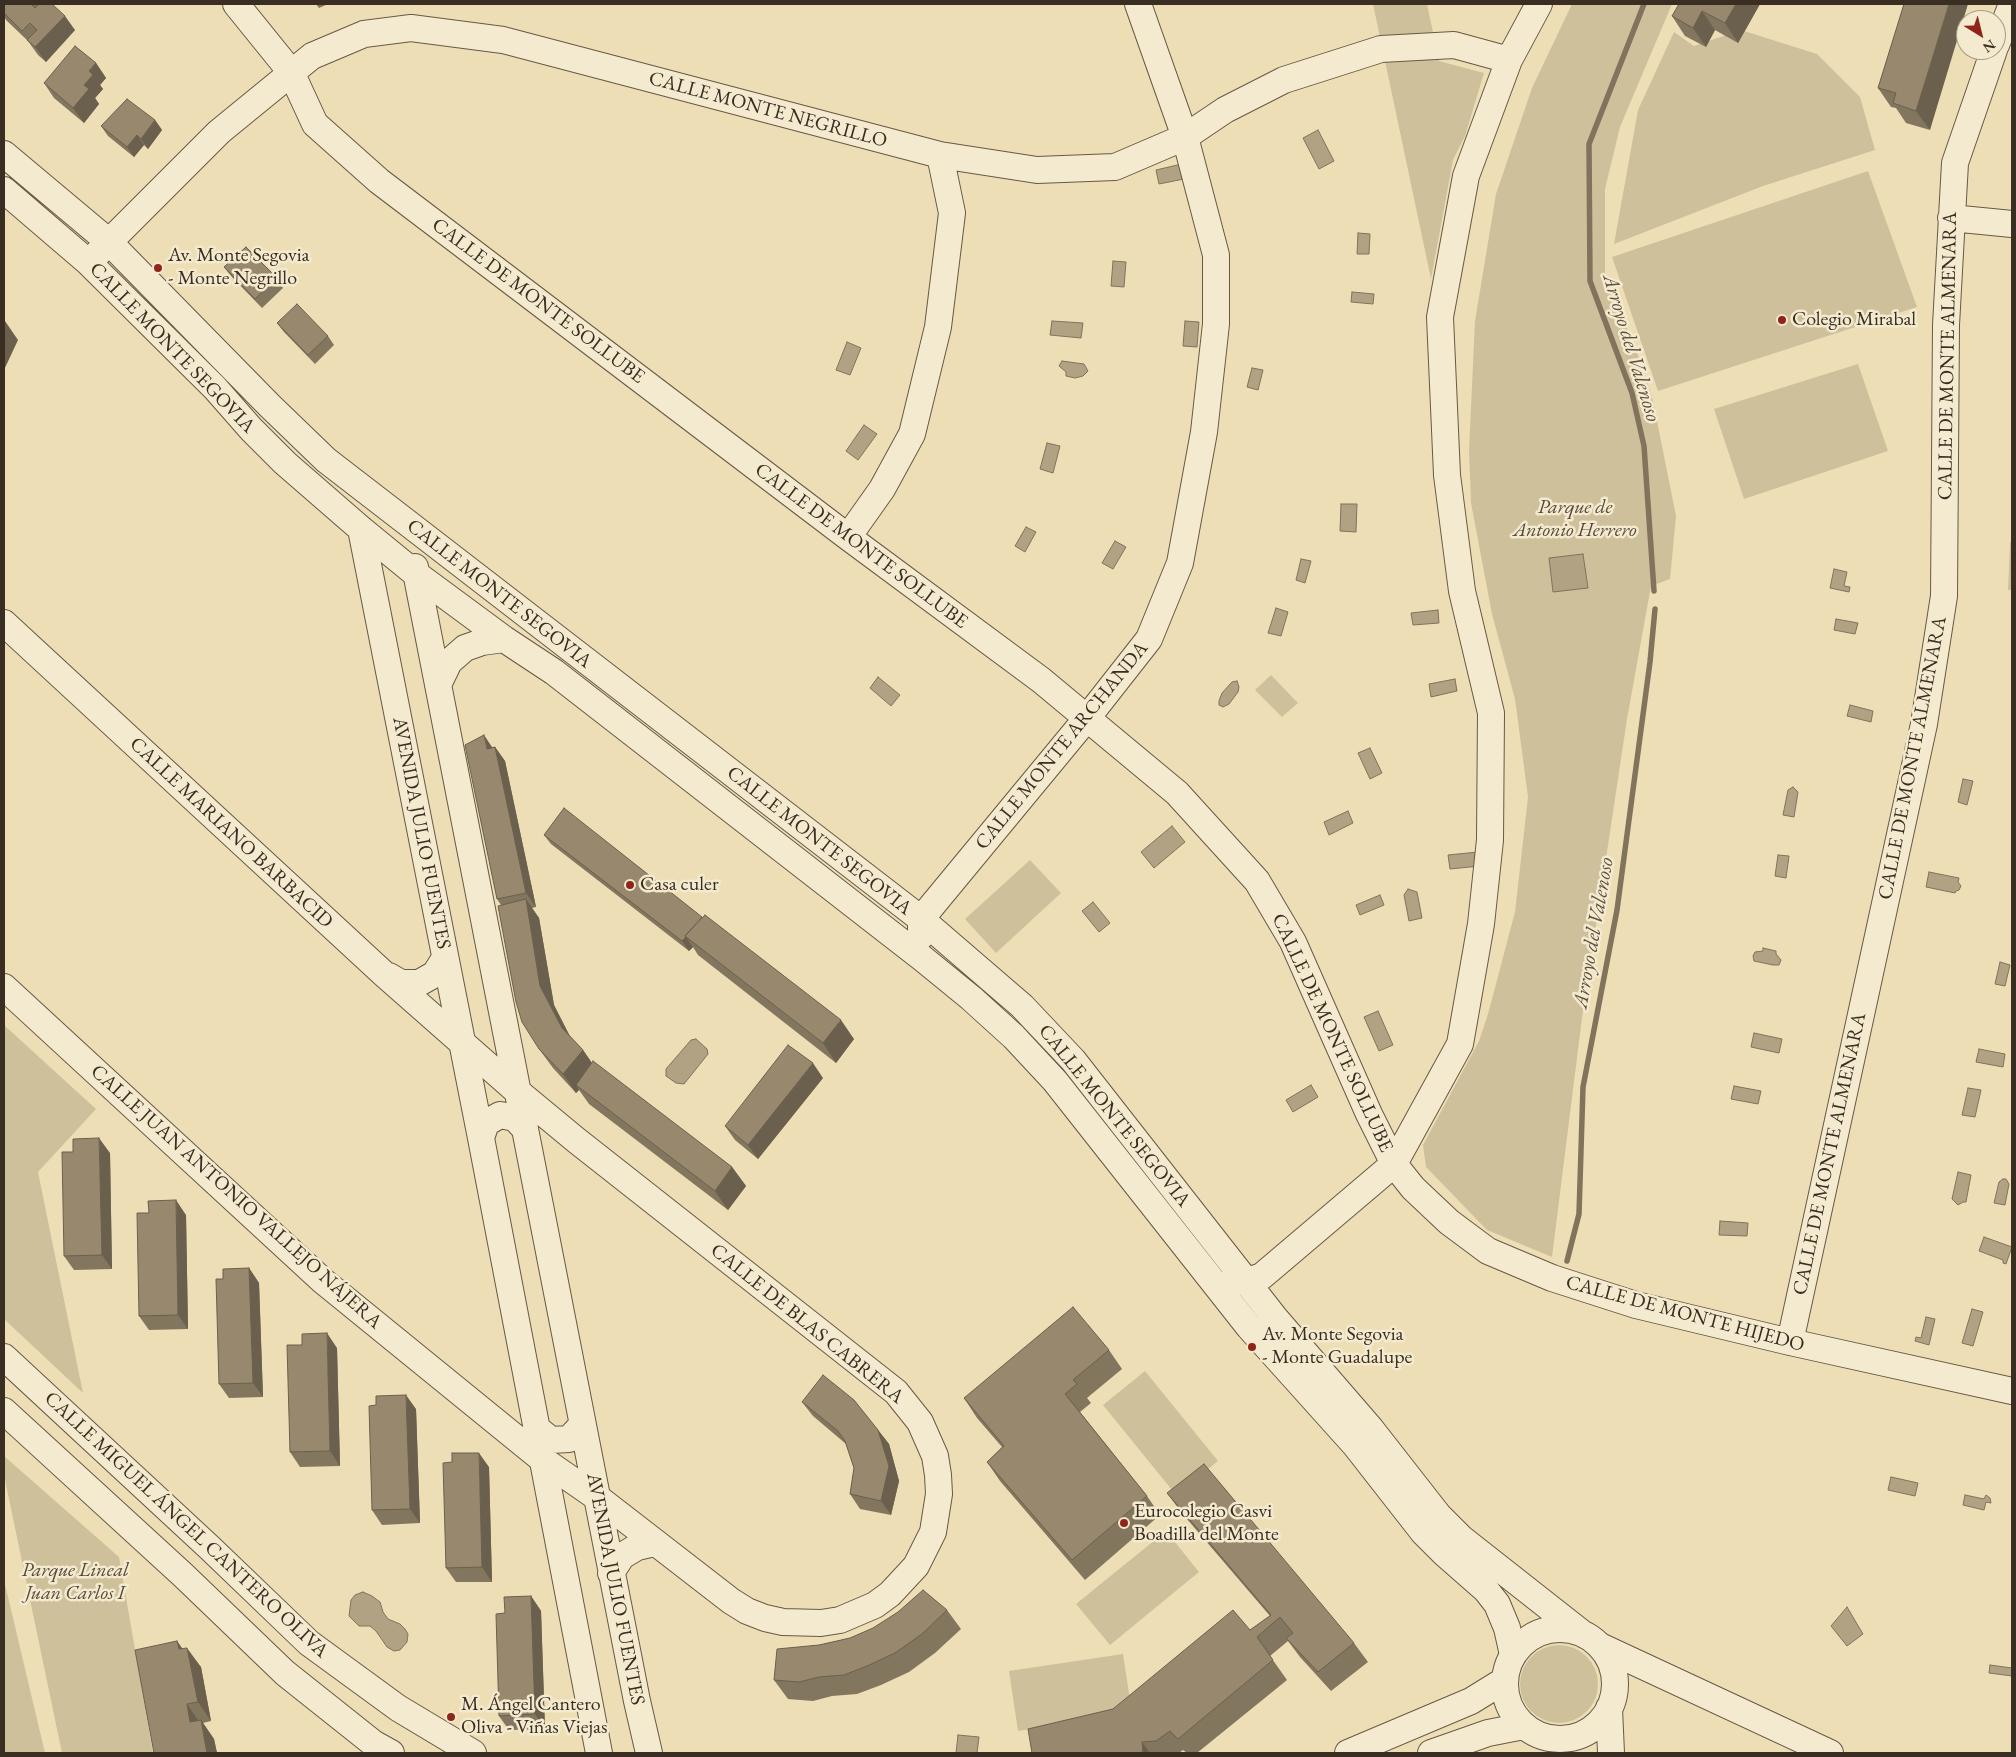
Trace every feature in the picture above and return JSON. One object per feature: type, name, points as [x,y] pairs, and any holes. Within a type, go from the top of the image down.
[{"type":"street","name":"CALLE DE MONTE SOLLUBE","points":[[236,4],[291,72],[315,124],[379,181],[848,537],[1041,680],[1177,793],[1257,881],[1293,942],[1369,1114],[1394,1164]]},
{"type":"street","name":"CALLE MONTE ARCHANDA","points":[[921,919],[1087,718],[1149,639],[1180,563],[1204,432],[1216,324],[1216,255],[1185,137],[1138,4]]},
{"type":"street","points":[[1249,1327],[1255,1283],[1394,1164],[1460,1044],[1481,924],[1490,840],[1491,712],[1462,591],[1447,475],[1440,317],[1466,176],[1509,60],[1539,4]]},
{"type":"street","points":[[2006,19],[2012,4]]},
{"type":"street","name":"CALLE MONTE NEGRILLO","points":[[89,263],[219,132],[291,72],[312,56],[364,34],[411,28],[503,40],[940,155],[1037,170],[1115,167],[1185,137],[1225,110],[1284,80],[1381,49],[1454,45],[1509,60]]},
{"type":"street","name":"CALLE DE MONTE ALMENARA","points":[[1790,1342],[1924,724],[1944,596],[1946,325],[1955,163],[1991,60]]},
{"type":"street","name":"CALLE MONTE SEGOVIA","points":[[4,154],[108,242],[326,460],[921,919],[1022,1006],[1074,1060],[1255,1283],[1275,1318],[1371,1429],[1439,1516],[1461,1538],[1592,1640]]},
{"type":"street","points":[[848,537],[882,489],[912,434],[938,327],[952,213],[940,155]]},
{"type":"street","name":"CALLE MONTE SEGOVIA","points":[[4,190],[89,263],[215,388],[252,430],[285,463],[361,528],[416,574],[504,639],[554,672],[922,958],[1014,1037],[1055,1081],[1249,1327],[1355,1445],[1423,1532],[1486,1590],[1497,1604],[1507,1628],[1513,1655]]},
{"type":"street","points":[[1951,218],[2012,224]]},
{"type":"street","name":"CALLE MONTE SEGOVIA","points":[[361,528],[380,515],[400,518]]},
{"type":"street","name":"AVENIDA JULIO FUENTES","points":[[400,518],[416,574],[582,1425],[598,1498],[636,1701],[650,1753]]},
{"type":"street","name":"AVENIDA JULIO FUENTES","points":[[361,528],[599,1753]]},
{"type":"street","name":"CALLE MARIANO BARBACID","points":[[4,623],[384,974],[461,1040]]},
{"type":"street","points":[[438,685],[449,662],[464,648],[482,642],[504,639]]},
{"type":"street","points":[[879,925],[921,919],[922,958]]},
{"type":"street","points":[[384,974],[400,983],[419,983],[435,974],[445,958]]},
{"type":"street","name":"CALLE JUAN ANTONIO VALLEJO NÁJERA","points":[[4,987],[323,1281],[543,1460]]},
{"type":"street","name":"CALLE DE BLAS CABRERA","points":[[461,1040],[518,1092],[576,1140],[896,1392],[920,1422],[935,1456],[939,1494],[933,1532],[926,1549],[910,1573],[890,1594],[875,1605],[840,1620],[821,1623],[783,1622],[747,1611],[731,1601],[598,1498],[543,1460]]},
{"type":"street","points":[[481,1138],[486,1123],[500,1115],[515,1118],[525,1129]]},
{"type":"street","name":"CALLE DE MONTE HIJEDO","points":[[1394,1164],[1413,1188],[1449,1222],[1488,1251],[1552,1278],[1636,1305],[1790,1342],[2012,1391]]},
{"type":"street","points":[[1214,1282],[1255,1283]]},
{"type":"street","name":"CALLE MIGUEL ÁNGEL CANTERO OLIVA","points":[[4,1357],[309,1643],[398,1708],[472,1753]]},
{"type":"street","name":"CALLE MIGUEL ÁNGEL CANTERO OLIVA","points":[[4,1411],[183,1575],[285,1673],[373,1743],[391,1753]]},
{"type":"street","points":[[536,1428],[550,1440],[570,1439],[582,1425]]},
{"type":"street","points":[[611,1573],[622,1556],[637,1547],[654,1543]]},
{"type":"street","points":[[1668,1677],[1635,1678],[1612,1698],[1602,1719],[1580,1735],[1571,1746],[1544,1737],[1524,1726],[1515,1716],[1509,1705],[1505,1680],[1507,1667],[1513,1655],[1527,1640],[1544,1631],[1557,1629],[1571,1630],[1830,1753]]},
{"type":"street","points":[[1592,1640],[1608,1659],[1614,1673],[1611,1753]]},
{"type":"street","points":[[1348,1753],[1428,1721],[1471,1701],[1505,1680]]},
{"type":"street","points":[[1431,1753],[1488,1733],[1524,1726]]},
{"type":"green space","points":[[1373,4],[1427,4],[1439,61],[1484,73],[1465,136],[1453,160],[1431,279]]},
{"type":"green space","name":"Parque de Antonio Herrero","points":[[1572,4],[1672,4],[1620,127],[1605,189],[1605,275],[1642,365],[1653,401],[1676,516],[1670,579],[1651,586],[1627,719],[1582,1018],[1552,1257],[1487,1230],[1426,1167],[1423,1145],[1479,1041],[1515,912],[1528,797],[1515,699],[1492,614],[1471,503],[1469,451],[1475,321],[1496,194],[1532,88]]},
{"type":"green space","points":[[1741,30],[1817,54],[1860,97],[1875,150],[1763,186],[1614,244],[1638,110],[1674,32],[1694,46]]},
{"type":"green space","points":[[1868,171],[1917,307],[1658,391],[1612,257]]},
{"type":"green space","points":[[1858,364],[1888,451],[1744,499],[1714,409]]},
{"type":"green space","points":[[2010,542],[2012,542],[2012,590],[2008,590]]},
{"type":"green space","points":[[1271,675],[1298,703],[1282,717],[1255,690]]},
{"type":"green space","points":[[1030,860],[1061,893],[996,953],[965,919]]},
{"type":"green space","points":[[4,1025],[96,1109],[38,1172],[83,1393],[4,1319]]},
{"type":"green space","points":[[1145,1371],[1218,1461],[1176,1495],[1103,1405]]},
{"type":"green space","name":"Parque Lineal Juan Carlos I","points":[[4,1456],[119,1557],[153,1753],[62,1753],[4,1475]]},
{"type":"green space","points":[[1166,1531],[1199,1572],[1110,1645],[1076,1604]]},
{"type":"green space","points":[[4,1580],[45,1753],[4,1753]]},
{"type":"green space","points":[[1551,1645],[1567,1645],[1581,1651],[1592,1662],[1598,1676],[1598,1692],[1592,1706],[1581,1717],[1567,1723],[1551,1723],[1537,1717],[1526,1706],[1520,1692],[1520,1676],[1526,1662],[1537,1651]]},
{"type":"green space","points":[[1123,1654],[1132,1713],[1018,1731],[1009,1671]]},
{"type":"shaded area","points":[[1318,130],[1334,161],[1319,169],[1303,138]]},
{"type":"shaded area","points":[[1186,163],[1189,178],[1159,184],[1156,170]]},
{"type":"shaded area","points":[[1358,233],[1370,234],[1369,254],[1357,254]]},
{"type":"shaded area","points":[[1113,261],[1126,262],[1124,287],[1111,286]]},
{"type":"shaded area","points":[[1352,292],[1374,294],[1373,304],[1351,302]]},
{"type":"shaded area","points":[[1052,321],[1083,323],[1081,338],[1050,335]]},
{"type":"shaded area","points":[[1185,321],[1199,322],[1197,347],[1183,346]]},
{"type":"shaded area","points":[[847,342],[861,348],[850,375],[836,370]]},
{"type":"shaded area","points":[[1062,361],[1084,364],[1088,371],[1083,376],[1075,378],[1066,376],[1066,372],[1059,366]]},
{"type":"shaded area","points":[[1252,368],[1263,370],[1258,390],[1247,387]]},
{"type":"shaded area","points":[[864,425],[877,434],[858,460],[846,451]]},
{"type":"shaded area","points":[[1047,443],[1060,446],[1053,473],[1040,469]]},
{"type":"shaded area","points":[[1341,504],[1357,504],[1356,532],[1340,531]]},
{"type":"shaded area","points":[[1026,527],[1036,532],[1025,552],[1015,546]]},
{"type":"shaded area","points":[[1115,541],[1126,547],[1113,569],[1102,563]]},
{"type":"shaded area","points":[[1583,554],[1588,588],[1553,592],[1549,558]]},
{"type":"shaded area","points":[[1301,559],[1311,561],[1305,583],[1296,580]]},
{"type":"shaded area","points":[[1834,569],[1847,572],[1844,586],[1850,587],[1849,592],[1830,588]]},
{"type":"shaded area","points":[[1276,608],[1288,612],[1281,636],[1268,633]]},
{"type":"shaded area","points":[[1438,610],[1439,623],[1413,625],[1411,613]]},
{"type":"shaded area","points":[[1836,619],[1858,623],[1855,634],[1834,630]]},
{"type":"shaded area","points":[[878,677],[900,695],[891,706],[870,688]]},
{"type":"shaded area","points":[[1455,679],[1457,691],[1431,697],[1429,684]]},
{"type":"shaded area","points":[[1237,681],[1238,692],[1229,704],[1223,707],[1219,705],[1222,693],[1232,682]]},
{"type":"shaded area","points":[[1850,705],[1873,711],[1871,722],[1847,716]]},
{"type":"shaded area","points":[[1370,748],[1382,773],[1370,779],[1358,753]]},
{"type":"shaded area","points":[[1963,779],[1973,781],[1967,805],[1958,802]]},
{"type":"shaded area","points":[[1793,787],[1798,792],[1794,817],[1783,815],[1788,790]]},
{"type":"shaded area","points":[[1348,811],[1353,823],[1329,835],[1324,822]]},
{"type":"shaded area","points":[[1172,826],[1185,842],[1154,868],[1141,852]]},
{"type":"shaded area","points":[[1478,852],[1480,866],[1450,869],[1448,855]]},
{"type":"shaded area","points":[[1778,855],[1789,856],[1786,878],[1775,876]]},
{"type":"shaded area","points":[[1929,872],[1959,878],[1958,882],[1961,886],[1959,890],[1955,893],[1926,887]]},
{"type":"shaded area","points":[[1408,889],[1417,892],[1422,918],[1409,921],[1404,895]]},
{"type":"shaded area","points":[[1380,895],[1384,905],[1360,915],[1356,905]]},
{"type":"shaded area","points":[[1093,902],[1110,923],[1099,932],[1082,911]]},
{"type":"shaded area","points":[[1763,948],[1776,951],[1781,960],[1779,965],[1754,961],[1753,956],[1755,952],[1763,951]]},
{"type":"shaded area","points":[[2000,962],[2010,965],[2005,986],[1995,984]]},
{"type":"shaded area","points":[[1378,1011],[1393,1045],[1379,1051],[1364,1017]]},
{"type":"shaded area","points":[[1754,1033],[1782,1039],[1779,1053],[1751,1047]]},
{"type":"shaded area","points":[[696,1039],[707,1049],[708,1054],[684,1084],[676,1083],[666,1076],[666,1069],[691,1040]]},
{"type":"shaded area","points":[[1979,1049],[2005,1054],[2003,1067],[1976,1062]]},
{"type":"shaded area","points":[[1311,1085],[1318,1097],[1293,1112],[1286,1100]]},
{"type":"shaded area","points":[[1734,1086],[1761,1091],[1758,1104],[1731,1099]]},
{"type":"shaded area","points":[[1968,1088],[1981,1090],[1975,1117],[1962,1115]]},
{"type":"shaded area","points":[[1958,1172],[1971,1175],[1966,1202],[1958,1205],[1952,1199]]},
{"type":"shaded area","points":[[2006,1179],[2009,1184],[2005,1205],[1994,1203],[1999,1182]]},
{"type":"shaded area","points":[[1720,1221],[1748,1223],[1747,1236],[1719,1235]]},
{"type":"shaded area","points":[[1984,1237],[2012,1247],[2006,1264],[2003,1263],[2003,1260],[1979,1251]]},
{"type":"shaded area","points":[[1972,1309],[1983,1312],[1973,1346],[1962,1343]]},
{"type":"shaded area","points":[[1926,1317],[1935,1319],[1929,1345],[1915,1341],[1916,1337],[1921,1338]]},
{"type":"shaded area","points":[[1891,1477],[1918,1483],[1915,1496],[1888,1490]]},
{"type":"shaded area","points":[[1965,1495],[1984,1499],[1986,1495],[1990,1498],[1991,1503],[1986,1502],[1984,1510],[1963,1505]]},
{"type":"shaded area","points":[[363,1592],[380,1602],[383,1612],[388,1619],[400,1624],[405,1629],[408,1634],[407,1642],[400,1650],[394,1651],[387,1647],[376,1631],[370,1626],[359,1626],[349,1616],[351,1600],[355,1595]]},
{"type":"shaded area","points":[[1847,1607],[1863,1634],[1847,1646],[1831,1626]]},
{"type":"shaded area","points":[[1990,1665],[2012,1668],[2012,1676],[1989,1673]]},
{"type":"shaded area","points":[[958,1735],[979,1737],[977,1753],[956,1753]]},
{"type":"building","points":[[4,4],[31,4],[35,8],[39,4],[52,4],[65,16],[35,47],[27,40],[37,30],[30,23],[22,31],[4,13]]},
{"type":"building","points":[[1679,4],[1736,4],[1725,23],[1702,11],[1693,28],[1672,16]]},
{"type":"building","points":[[1904,4],[1949,4],[1916,111],[1893,103],[1896,93],[1878,88]]},
{"type":"building","points":[[75,46],[96,63],[89,71],[93,75],[84,85],[89,89],[73,108],[44,83]]},
{"type":"building","points":[[127,99],[155,120],[141,139],[137,135],[127,147],[101,126]]},
{"type":"building","points":[[246,247],[277,278],[255,299],[224,267]]},
{"type":"building","points":[[297,304],[328,336],[308,355],[277,323]]},
{"type":"building","points":[[484,735],[487,749],[495,747],[526,893],[497,899],[465,745]]},
{"type":"building","name":"Casa culer","points":[[564,808],[702,917],[682,941],[544,835]]},
{"type":"building","points":[[526,899],[540,986],[562,1028],[583,1050],[563,1074],[539,1049],[522,1022],[516,1002],[498,906]]},
{"type":"building","points":[[705,915],[841,1020],[823,1043],[685,936]]},
{"type":"building","points":[[788,1045],[813,1063],[748,1145],[725,1126]]},
{"type":"building","points":[[593,1061],[732,1167],[715,1191],[576,1085]]},
{"type":"building","points":[[99,1138],[102,1255],[64,1256],[62,1152],[73,1152],[73,1139]]},
{"type":"building","points":[[176,1200],[178,1315],[139,1316],[137,1213],[149,1213],[148,1201]]},
{"type":"building","points":[[249,1268],[253,1383],[219,1384],[216,1279],[223,1279],[223,1269]]},
{"type":"building","points":[[1073,1307],[1109,1350],[1073,1380],[1077,1384],[1065,1394],[1147,1496],[1072,1560],[987,1462],[1004,1446],[964,1398]]},
{"type":"building","points":[[327,1333],[330,1451],[290,1452],[287,1345],[302,1345],[302,1334]]},
{"type":"building","points":[[823,1375],[854,1400],[878,1430],[889,1466],[881,1501],[850,1494],[854,1468],[845,1441],[838,1431],[802,1402]]},
{"type":"building","points":[[406,1395],[410,1509],[372,1510],[369,1406],[376,1405],[376,1396]]},
{"type":"building","points":[[452,1453],[479,1453],[482,1567],[446,1568],[443,1463],[452,1462]]},
{"type":"building","points":[[1204,1464],[1354,1643],[1318,1672],[1286,1638],[1293,1633],[1280,1617],[1257,1637],[1273,1660],[1178,1739],[1170,1731],[1156,1741],[1142,1742],[1143,1752],[1136,1753],[1032,1753],[1028,1729],[1113,1709],[1233,1610],[1250,1630],[1271,1615],[1167,1493]]},
{"type":"building","points":[[923,1590],[947,1610],[922,1634],[895,1653],[844,1675],[819,1677],[799,1682],[774,1680],[777,1649],[819,1645],[850,1638],[873,1628],[898,1612]]},
{"type":"building","points":[[531,1596],[535,1714],[499,1716],[496,1614],[505,1613],[504,1597]]},
{"type":"building","points":[[177,1641],[179,1649],[187,1648],[198,1702],[187,1704],[190,1722],[201,1720],[207,1753],[154,1753],[135,1650]]},
{"type":"waterway","name":"Arroyo del Valenoso","points":[[1644,4],[1589,144],[1590,281],[1632,393],[1644,446],[1654,591]]},
{"type":"waterway","name":"Arroyo del Valenoso","points":[[1567,1261],[1579,1214],[1583,1087],[1617,910],[1650,662],[1655,609]]},
{"type":"place","name":"Av. Monte Segovia - Monte Negrillo","points":[[158,268]]},
{"type":"place","name":"Colegio Mirabal","points":[[1782,320]]},
{"type":"place","name":"Casa culer","points":[[630,885]]},
{"type":"place","name":"Av. Monte Segovia - Monte Guadalupe","points":[[1252,1347]]},
{"type":"place","name":"Eurocolegio Casvi Boadilla del Monte","points":[[1124,1523]]},
{"type":"place","name":"M. Ángel Cantero Oliva - Viñas Viejas","points":[[451,1717]]}]
